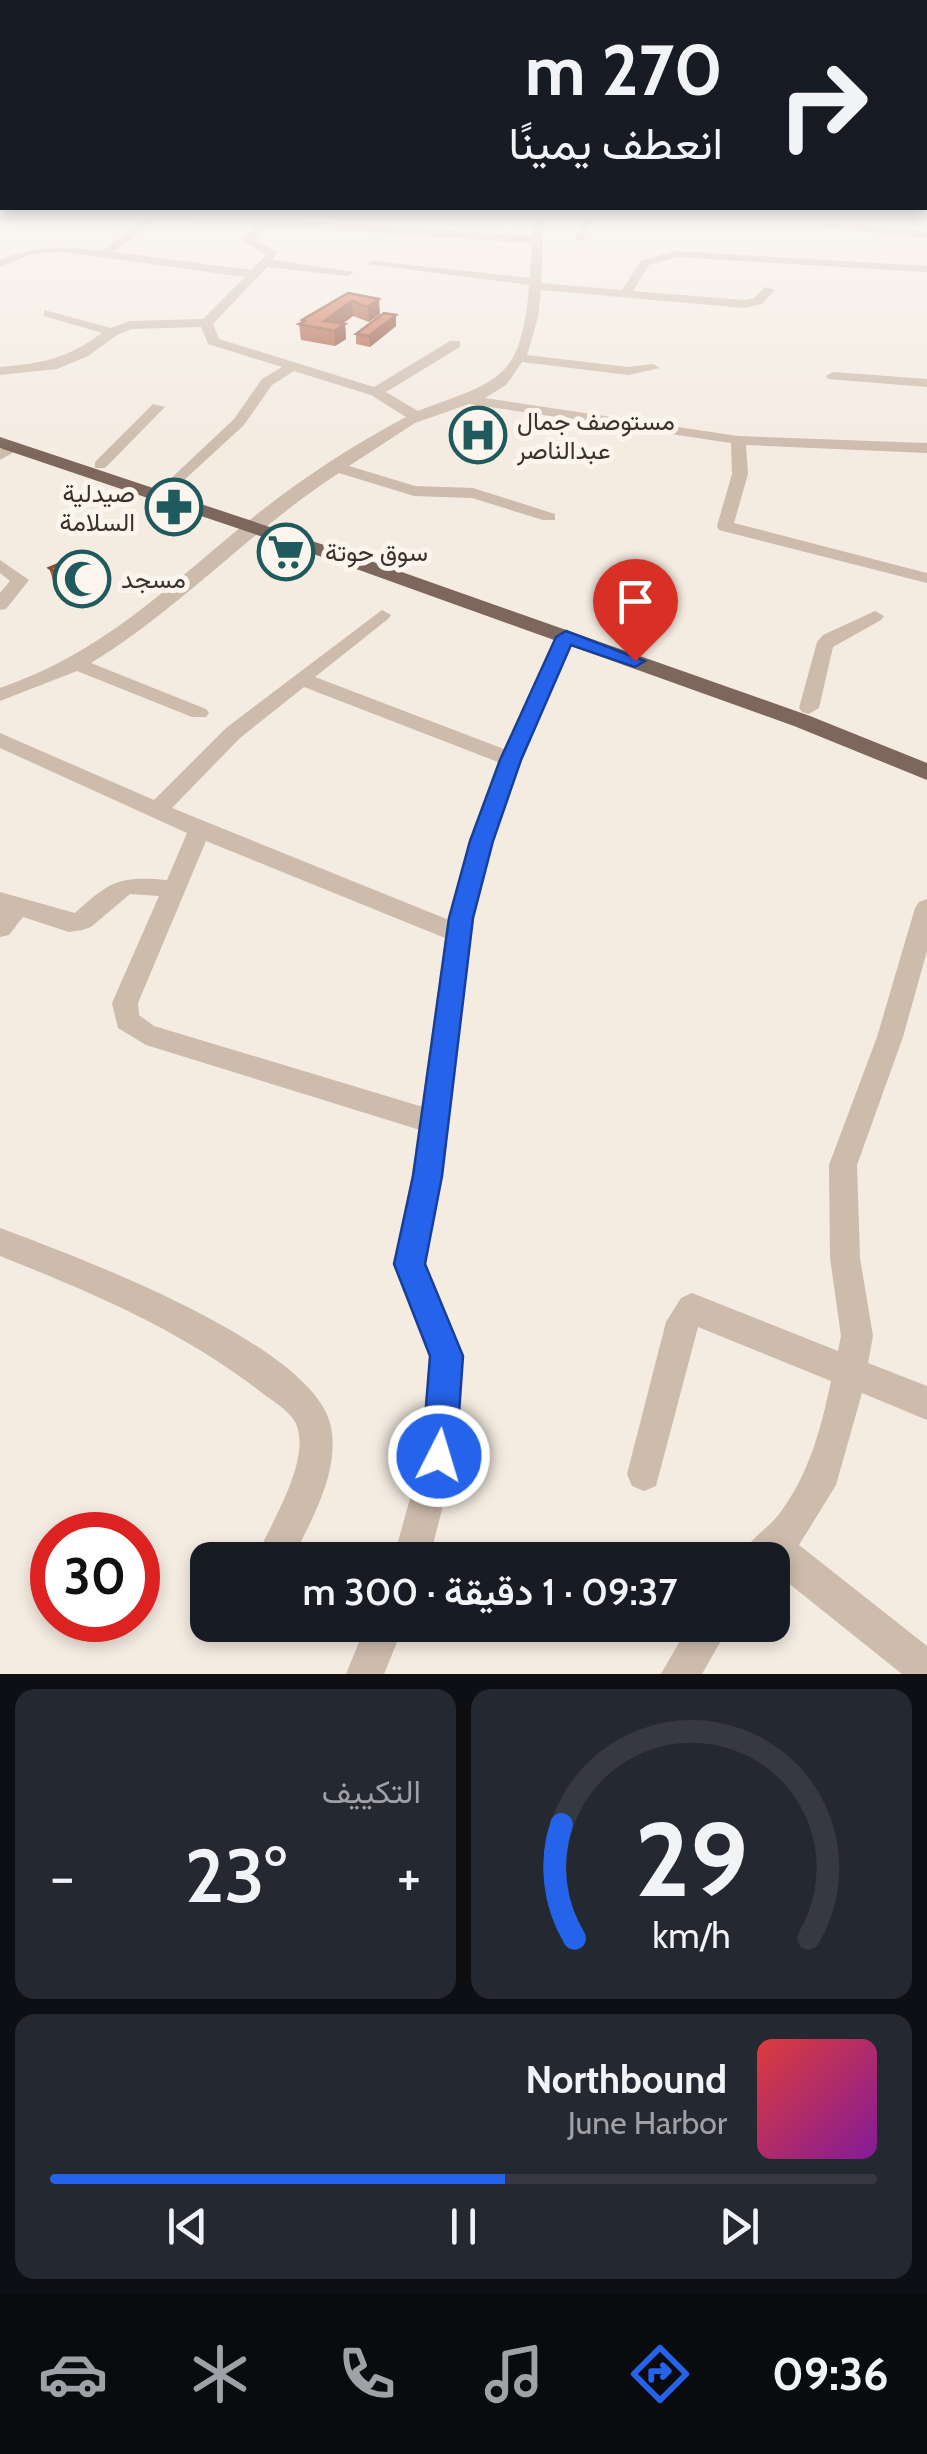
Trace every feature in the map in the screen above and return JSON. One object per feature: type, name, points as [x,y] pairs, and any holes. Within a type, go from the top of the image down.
[{"type":"main road","points":[[4,444],[100,465],[169,489],[802,720],[927,772]]},
{"type":"main road","points":[[4,444],[256,523],[810,708],[927,755]]},
{"type":"street","points":[[0,372],[52,366],[83,353],[112,332],[138,324],[206,323],[231,296]]},
{"type":"street","points":[[0,695],[78,664],[141,624],[256,523],[417,416],[465,400],[502,381],[532,330],[534,296]]},
{"type":"street","points":[[639,296],[681,306],[752,303],[762,296]]},
{"type":"street","points":[[48,313],[112,332]]},
{"type":"street","points":[[206,323],[213,341],[376,392],[417,416]]},
{"type":"street","points":[[376,392],[455,344]]},
{"type":"street","points":[[519,358],[628,370],[654,368]]},
{"type":"street","points":[[169,489],[250,410],[267,382],[291,367]]},
{"type":"street","points":[[833,376],[927,383]]},
{"type":"street","points":[[465,400],[738,440],[927,448]]},
{"type":"street","points":[[100,465],[158,407]]},
{"type":"street","points":[[738,440],[740,474],[725,526],[927,578]]},
{"type":"street","points":[[336,467],[398,488],[473,493],[550,517]]},
{"type":"street","points":[[0,566],[20,580],[0,605]]},
{"type":"street","points":[[156,810],[233,733],[382,615]]},
{"type":"street","points":[[810,708],[824,646],[875,616]]},
{"type":"street","points":[[416,1542],[439,1456],[446,1356],[410,1264],[428,1176],[458,933],[482,841],[510,760],[566,637]]},
{"type":"street","points":[[78,664],[198,713]]},
{"type":"street","points":[[304,680],[510,760]]},
{"type":"street","points":[[0,740],[200,830],[458,933]]},
{"type":"street","points":[[200,830],[125,1003],[127,1020],[146,1034],[432,1122]]},
{"type":"street","points":[[0,928],[9,904],[69,923],[82,921],[116,890],[128,885],[174,888]]},
{"type":"street","points":[[775,1542],[790,1528],[819,1485],[852,1371],[858,1336],[845,1258],[843,1165],[890,1036],[927,908]]},
{"type":"street","points":[[0,1242],[126,1291],[232,1346],[300,1404],[313,1421],[314,1466],[281,1542]]},
{"type":"street","points":[[644,1474],[682,1322],[692,1308],[927,1403]]},
{"type":"street","points":[[790,1572],[927,1670]]},
{"type":"street","points":[[365,1674],[378,1642]]},
{"type":"street","points":[[680,1674],[701,1642]]},
{"type":"building","points":[[343,296],[379,299],[368,307],[352,301],[324,321],[345,324],[334,331],[299,324],[305,321],[302,320]]},
{"type":"building","points":[[384,313],[396,315],[369,336],[356,334]]},
{"type":"building","points":[[83,554],[103,567],[71,582],[49,568]]},
{"type":"place","name":"مستوصف جمال عبدالناصر","points":[[478,435]]},
{"type":"place","name":"صيدلية السلامة","points":[[174,507]]},
{"type":"place","name":"سوق حوتة","points":[[286,552]]},
{"type":"place","name":"مسجد","points":[[82,579]]},
{"type":"route","points":[[439,1456],[446,1356],[425,1295],[412,1272],[410,1256],[428,1176],[461,918],[510,760],[566,637],[635,661]]}]
